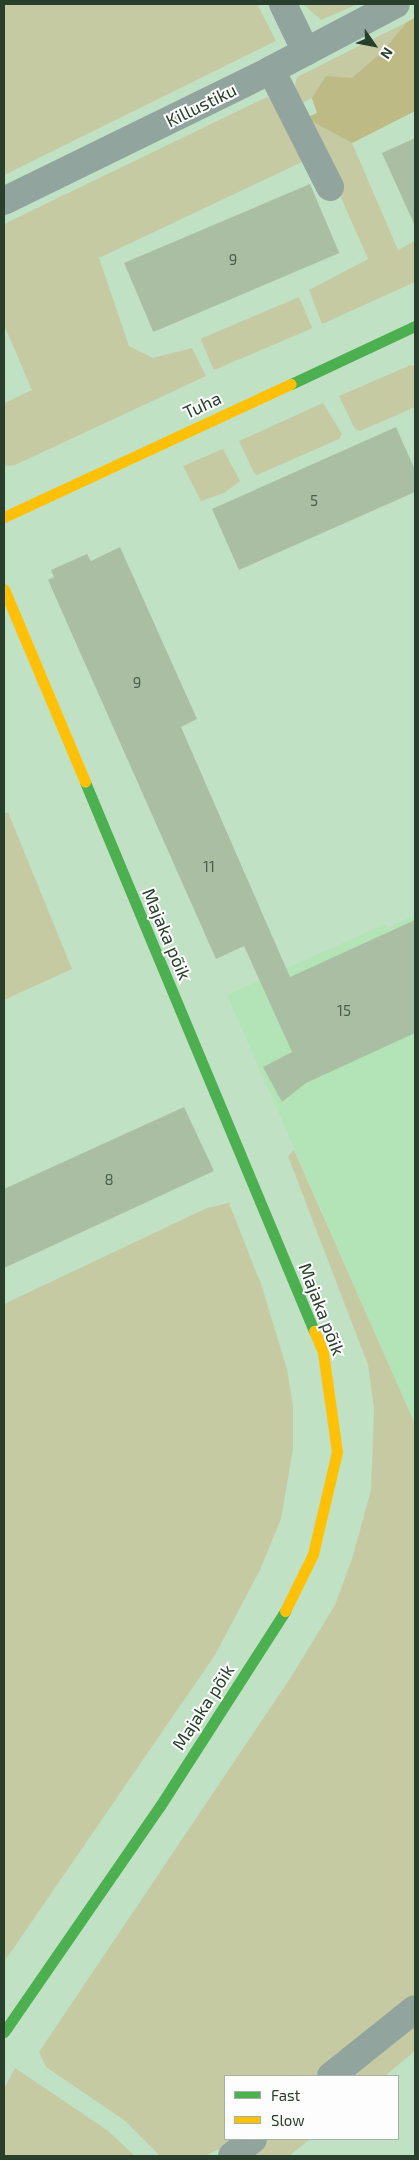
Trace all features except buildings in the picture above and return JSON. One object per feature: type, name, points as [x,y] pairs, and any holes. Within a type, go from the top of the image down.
[{"type":"street","points":[[283,4],[306,52]]},
{"type":"street","name":"Killustiku","points":[[4,201],[272,70],[395,4]]},
{"type":"street","points":[[272,70],[330,186]]},
{"type":"street","name":"Tuha","points":[[4,517],[415,326]]},
{"type":"street","name":"Majaka põik","points":[[4,589],[323,1352],[337,1452],[313,1554],[279,1623],[160,1806],[4,2032]]},
{"type":"street","points":[[332,2075],[415,2009]]},
{"type":"street","points":[[232,2156],[252,2140]]},
{"type":"shaded area","points":[[4,4],[257,4],[276,41],[4,175]]},
{"type":"shaded area","points":[[303,4],[358,4],[321,20]]},
{"type":"shaded area","points":[[415,18],[415,111],[352,143],[398,250],[415,241],[415,282],[322,324],[309,290],[368,259],[306,118],[317,113],[312,98],[300,104],[295,85],[297,77]]},
{"type":"shaded area","points":[[415,18],[415,111],[352,143],[306,118],[317,113],[312,98],[326,76],[352,78],[383,51],[407,22]]},
{"type":"shaded area","points":[[267,97],[274,101],[302,162],[99,258],[129,346],[153,358],[192,348],[206,376],[15,465],[4,466],[4,403],[32,390],[4,325],[4,224]]},
{"type":"shaded area","points":[[299,297],[312,328],[214,370],[201,339]]},
{"type":"shaded area","points":[[411,365],[415,366],[415,407],[360,431],[355,429],[339,396]]},
{"type":"shaded area","points":[[323,403],[342,434],[339,439],[257,475],[254,473],[239,441]]},
{"type":"shaded area","points":[[223,449],[240,481],[224,493],[201,501],[183,466]]},
{"type":"shaded area","points":[[8,812],[72,969],[4,1000],[4,814]]},
{"type":"shaded area","points":[[415,915],[415,1424],[227,995],[385,924],[388,928]]},
{"type":"shaded area","points":[[294,1150],[415,1424],[415,2051],[386,2075],[224,2075],[224,2140],[309,2140],[289,2156],[245,2156],[223,2147],[205,2156],[160,2156],[124,2120],[46,2067],[39,2052],[291,1677],[335,1605],[352,1559],[371,1490],[374,1408],[368,1365],[288,1156]]},
{"type":"shaded area","points":[[229,1203],[261,1284],[287,1369],[293,1406],[293,1449],[281,1519],[260,1570],[215,1655],[4,1962],[4,1304],[207,1208]]},
{"type":"shaded area","points":[[15,2068],[107,2130],[135,2156],[4,2156],[4,2089]]},
{"type":"traffic: fast","points":[[291,384],[415,326]]},
{"type":"traffic: fast","points":[[85,782],[314,1331]]},
{"type":"traffic: fast","points":[[4,2032],[160,1806],[285,1611]]},
{"type":"traffic: slow","points":[[4,517],[291,384]]},
{"type":"traffic: slow","points":[[4,589],[85,782]]},
{"type":"traffic: slow","points":[[285,1611],[313,1554],[337,1452],[323,1352],[314,1331]]}]
